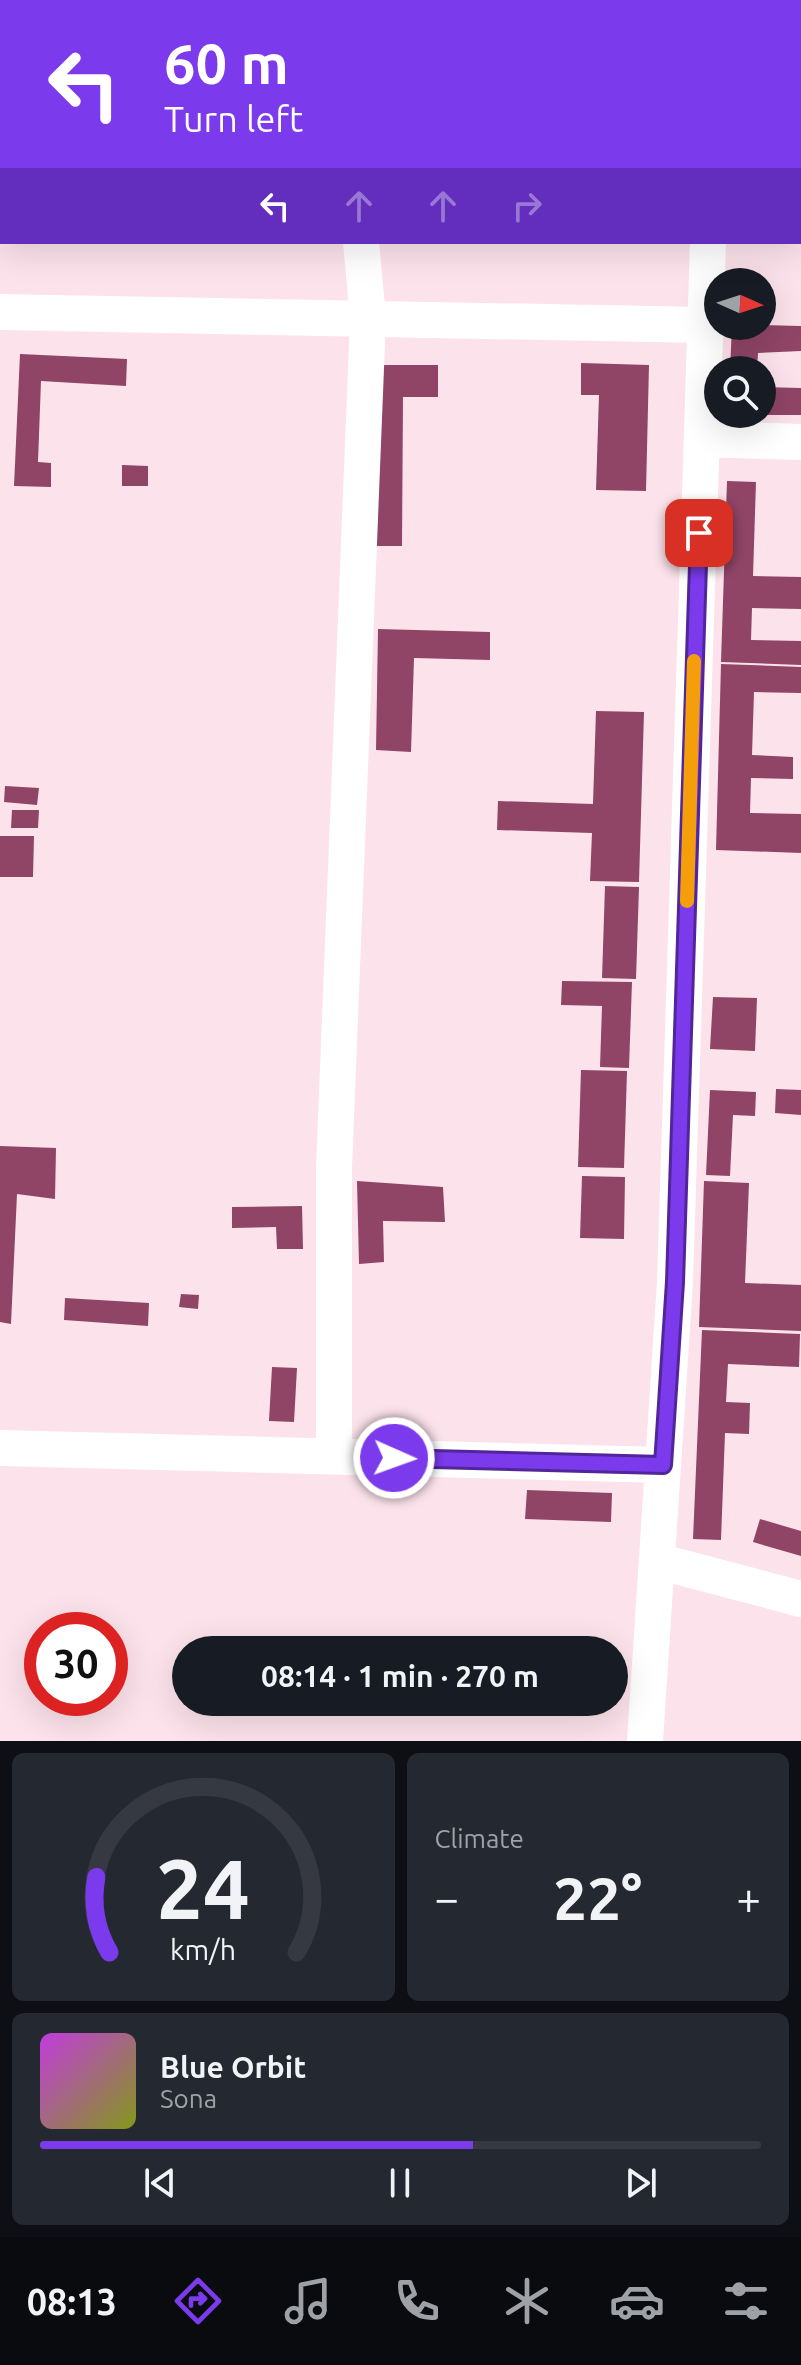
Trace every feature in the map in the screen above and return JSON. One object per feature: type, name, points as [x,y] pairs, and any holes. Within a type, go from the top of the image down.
[{"type":"street","points":[[334,1456],[334,1168],[368,318],[361,244]]},
{"type":"street","points":[[707,268],[708,244]]},
{"type":"street","points":[[0,312],[704,325]]},
{"type":"street","points":[[645,1741],[675,1282],[705,340]]},
{"type":"street","points":[[702,439],[801,442]]},
{"type":"street","points":[[0,1448],[663,1465]]},
{"type":"street","points":[[657,1561],[801,1599]]},
{"type":"building","points":[[776,325],[801,326],[801,351],[731,356],[731,340],[776,340]]},
{"type":"building","points":[[20,354],[127,359],[126,386],[41,381],[38,462],[51,463],[51,487],[14,486]]},
{"type":"building","points":[[581,363],[649,365],[646,491],[596,490],[599,395],[581,395]]},
{"type":"building","points":[[374,365],[438,365],[438,397],[403,397],[402,546],[373,546]]},
{"type":"building","points":[[776,387],[801,388],[801,415],[776,415]]},
{"type":"building","points":[[122,465],[148,466],[148,486],[122,486]]},
{"type":"building","points":[[727,481],[756,482],[753,576],[801,577],[801,609],[752,608],[751,640],[801,641],[801,665],[721,662]]},
{"type":"building","points":[[378,629],[490,632],[490,660],[414,658],[411,752],[376,750]]},
{"type":"building","points":[[721,664],[801,667],[801,693],[754,692],[752,755],[793,757],[793,779],[751,778],[750,813],[801,814],[801,853],[716,850]]},
{"type":"building","points":[[596,711],[644,712],[639,882],[590,881],[592,833],[497,830],[498,801],[593,804]]},
{"type":"building","points":[[5,786],[39,788],[37,805],[4,802]]},
{"type":"building","points":[[12,810],[39,810],[38,828],[11,828]]},
{"type":"building","points":[[0,836],[34,836],[33,877],[0,877]]},
{"type":"building","points":[[605,886],[639,887],[636,979],[602,978]]},
{"type":"building","points":[[562,981],[632,982],[629,1068],[600,1067],[602,1006],[561,1005]]},
{"type":"building","points":[[713,997],[757,998],[755,1051],[710,1049]]},
{"type":"building","points":[[581,1070],[627,1071],[624,1168],[578,1167]]},
{"type":"building","points":[[776,1089],[801,1090],[801,1115],[775,1113]]},
{"type":"building","points":[[710,1090],[756,1092],[755,1116],[733,1115],[730,1176],[706,1175]]},
{"type":"building","points":[[0,1146],[56,1148],[55,1199],[17,1194],[11,1324],[0,1322]]},
{"type":"building","points":[[582,1176],[625,1177],[624,1239],[580,1238]]},
{"type":"building","points":[[357,1181],[443,1187],[445,1222],[383,1221],[384,1262],[359,1264]]},
{"type":"building","points":[[704,1181],[749,1183],[745,1283],[801,1285],[801,1331],[699,1327]]},
{"type":"building","points":[[302,1206],[303,1249],[277,1249],[276,1227],[232,1228],[232,1207]]},
{"type":"building","points":[[181,1294],[199,1295],[198,1309],[179,1307]]},
{"type":"building","points":[[65,1298],[149,1303],[148,1326],[64,1320]]},
{"type":"building","points":[[702,1330],[800,1334],[799,1367],[728,1364],[726,1402],[750,1403],[749,1434],[725,1433],[721,1540],[693,1539]]},
{"type":"building","points":[[272,1367],[297,1368],[294,1422],[269,1421]]},
{"type":"building","points":[[527,1490],[612,1493],[611,1522],[525,1519]]},
{"type":"building","points":[[760,1519],[801,1531],[801,1556],[753,1542]]},
{"type":"slow traffic","points":[[687,901],[694,661]]},
{"type":"route","points":[[394,1458],[663,1465],[675,1282],[699,533]]}]
